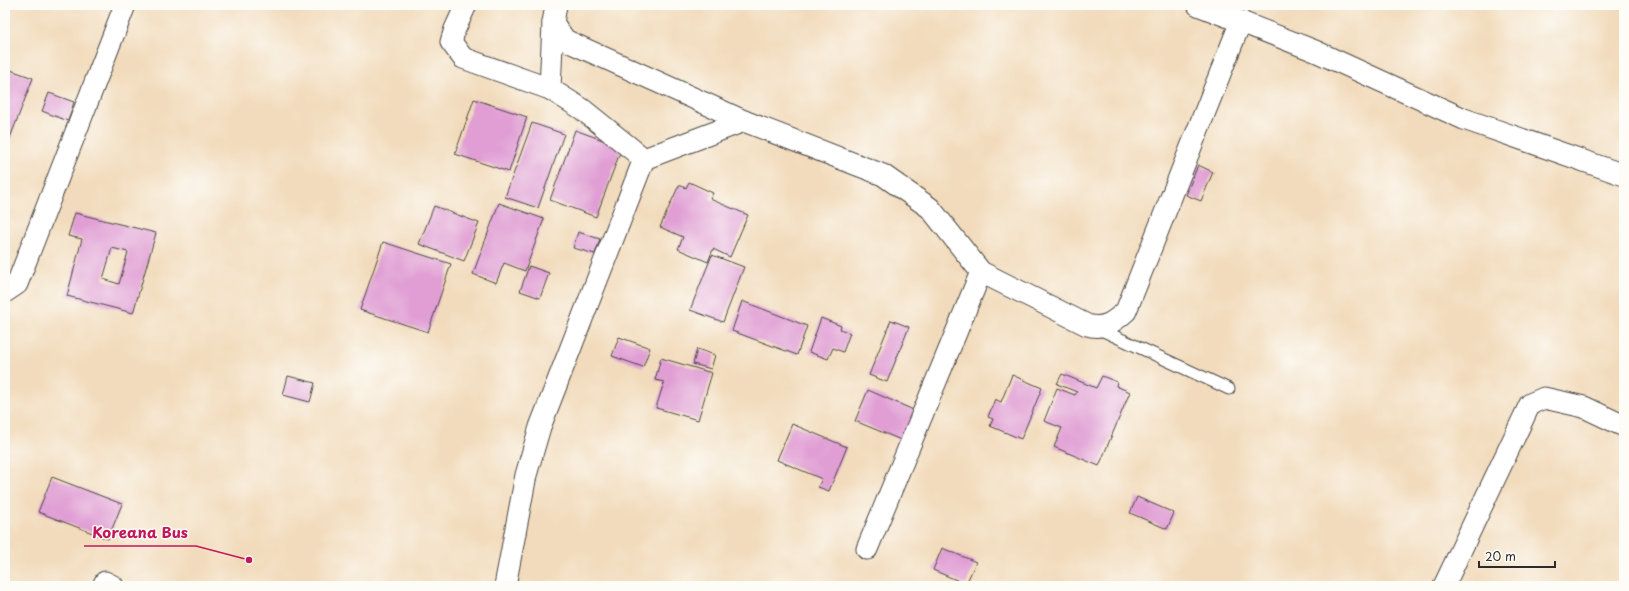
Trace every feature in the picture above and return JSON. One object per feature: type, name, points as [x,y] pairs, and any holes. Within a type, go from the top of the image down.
[{"type":"street","points":[[5,292],[17,284],[125,5]]},
{"type":"street","points":[[466,5],[451,42],[463,58],[550,89],[582,108],[644,159]]},
{"type":"street","points":[[1198,5],[1315,51],[1464,119],[1624,175]]},
{"type":"street","points":[[550,89],[555,14]]},
{"type":"street","points":[[555,14],[565,40],[744,121],[883,175],[930,208],[981,272],[1087,325],[1097,328],[1113,323],[1126,311],[1241,21]]},
{"type":"street","points":[[505,586],[526,475],[540,427],[644,159],[744,121]]},
{"type":"street","points":[[867,549],[981,272]]},
{"type":"street","points":[[1444,586],[1530,404],[1544,398],[1584,407],[1624,426]]},
{"type":"street","points":[[104,586],[105,582],[113,586]]},
{"type":"lane","points":[[1097,328],[1228,389]]},
{"type":"building","points":[[5,5],[10,5],[5,23]]},
{"type":"building","points":[[5,68],[33,78],[5,151]]},
{"type":"building","points":[[49,93],[74,102],[68,121],[42,111]]},
{"type":"building","points":[[474,99],[527,117],[509,172],[455,154]]},
{"type":"building","points":[[532,123],[564,134],[538,208],[505,197]]},
{"type":"building","points":[[575,130],[622,147],[596,217],[550,200]]},
{"type":"building","points":[[1198,165],[1213,172],[1201,201],[1186,195]]},
{"type":"building","points":[[689,182],[713,193],[710,199],[748,215],[730,257],[713,249],[708,262],[678,249],[683,237],[660,227],[679,185],[686,188]]},
{"type":"building","points":[[499,203],[544,219],[525,271],[504,263],[496,283],[473,274]]},
{"type":"building","points":[[434,206],[479,223],[464,261],[419,244]]},
{"type":"building","points":[[75,213],[156,233],[133,313],[67,296],[82,239],[68,236]],"holes":[[[112,248],[128,252],[119,284],[103,279]]]},
{"type":"building","points":[[578,232],[600,239],[595,254],[573,248]]},
{"type":"building","points":[[383,242],[451,264],[428,332],[360,310]]},
{"type":"building","points":[[712,255],[744,267],[723,322],[690,310]]},
{"type":"building","points":[[529,266],[549,273],[540,298],[520,291]]},
{"type":"building","points":[[742,301],[807,326],[797,355],[732,331]]},
{"type":"building","points":[[821,318],[841,326],[840,329],[850,333],[843,352],[833,348],[828,359],[809,352]]},
{"type":"building","points":[[891,320],[909,327],[887,382],[869,375]]},
{"type":"building","points":[[619,337],[650,348],[643,367],[612,356]]},
{"type":"building","points":[[697,349],[715,355],[711,369],[693,364]]},
{"type":"building","points":[[661,358],[712,373],[698,420],[656,408],[664,382],[655,380]]},
{"type":"building","points":[[1062,374],[1096,388],[1102,376],[1117,382],[1116,386],[1130,392],[1099,466],[1054,447],[1062,428],[1044,421],[1057,388],[1075,395],[1077,392],[1057,384]]},
{"type":"building","points":[[1012,375],[1042,388],[1021,439],[990,426],[993,419],[988,417],[995,399],[1001,402]]},
{"type":"building","points":[[288,376],[315,383],[310,402],[283,395]]},
{"type":"building","points":[[868,390],[918,412],[906,442],[855,421]]},
{"type":"building","points":[[792,424],[847,447],[829,491],[818,487],[822,479],[777,460]]},
{"type":"building","points":[[52,477],[122,504],[108,539],[38,512]]},
{"type":"building","points":[[1137,497],[1174,513],[1167,529],[1130,513]]},
{"type":"building","points":[[942,548],[976,562],[966,584],[933,570]]},
{"type":"place","name":"Koreana Bus","points":[[249,560]]}]
